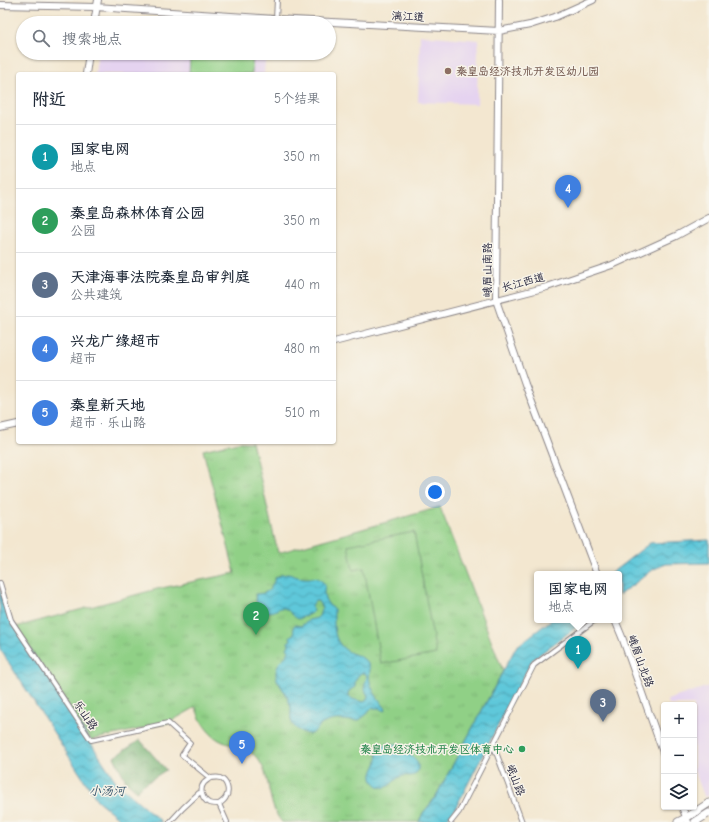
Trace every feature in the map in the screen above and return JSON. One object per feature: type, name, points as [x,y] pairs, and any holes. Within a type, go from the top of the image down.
[{"type":"main road","points":[[678,822],[687,820],[709,803]]},
{"type":"main road","points":[[695,822],[709,813]]},
{"type":"street","points":[[95,16],[98,0]]},
{"type":"street","points":[[276,16],[277,0]]},
{"type":"street","name":"峨眉山南路","points":[[500,0],[496,300],[525,384],[597,571]]},
{"type":"street","name":"漓江道","points":[[336,22],[499,31],[530,25],[555,17],[593,0]]},
{"type":"street","name":"漓江道","points":[[0,5],[96,7],[231,16]]},
{"type":"street","points":[[86,72],[88,60]]},
{"type":"street","name":"长江西道","points":[[336,341],[547,287],[612,265],[676,236],[709,218]]},
{"type":"street","points":[[0,428],[16,424]]},
{"type":"street","name":"乐山路","points":[[0,583],[11,620],[91,740],[168,723],[190,743],[182,755],[210,778],[220,779],[228,786],[227,797],[219,804]]},
{"type":"street","points":[[452,822],[459,812],[534,665],[591,623]]},
{"type":"street","name":"峨眉山北路","points":[[616,623],[661,747]]},
{"type":"street","name":"岷山路","points":[[493,744],[522,822]]},
{"type":"street","points":[[210,778],[203,783],[202,793],[204,799],[208,802],[219,804],[227,822]]},
{"type":"street","points":[[170,822],[183,808],[202,793]]},
{"type":"street","points":[[683,810],[687,820]]},
{"type":"shaded area","name":"秦皇岛经济技术开发区幼儿园","points":[[420,35],[478,40],[477,104],[418,102]]},
{"type":"shaded area","points":[[97,60],[265,60],[264,72],[95,72]]},
{"type":"shaded area","points":[[709,686],[709,795],[705,798],[697,778],[697,702],[668,702],[667,700]]},
{"type":"green space","points":[[190,60],[253,60],[252,72],[189,72]]},
{"type":"green space","points":[[229,444],[252,444],[278,553],[440,507],[503,671],[435,798],[423,813],[419,822],[282,822],[273,806],[265,772],[256,757],[245,749],[218,740],[202,723],[196,707],[168,723],[91,740],[16,627],[157,589],[235,573],[203,450]]},
{"type":"green space","points":[[414,532],[436,654],[381,664],[364,568],[353,570],[348,545]]},
{"type":"green space","points":[[140,740],[166,770],[144,784],[137,791],[126,781],[114,757]]},
{"type":"water","points":[[709,540],[709,563],[666,564],[654,569],[622,593],[622,571],[614,571],[650,543]]},
{"type":"water","points":[[288,574],[302,578],[317,578],[325,584],[325,598],[328,604],[334,609],[334,628],[337,640],[345,649],[361,657],[367,662],[370,668],[371,686],[386,709],[385,711],[379,708],[373,708],[358,721],[329,721],[322,724],[310,734],[302,732],[293,725],[291,720],[291,708],[287,695],[277,679],[276,672],[280,662],[289,651],[287,648],[289,645],[288,642],[291,640],[290,636],[294,634],[293,627],[295,625],[301,626],[309,620],[317,618],[322,608],[318,601],[315,601],[311,607],[314,611],[299,619],[283,608],[265,612],[257,605],[255,594],[266,592],[272,586],[275,578]],"holes":[[[361,673],[367,675],[364,686],[368,696],[366,701],[363,702],[353,699],[348,696],[348,693],[355,687],[358,676]]]},
{"type":"water","name":"小汤河","points":[[0,589],[8,616],[117,783],[162,822],[123,822],[97,800],[0,649]]},
{"type":"water","points":[[547,623],[582,623],[532,660],[455,809],[445,822],[419,822],[423,813],[435,798],[516,647]]},
{"type":"water","points":[[387,744],[403,744],[404,751],[413,757],[417,762],[418,769],[414,775],[399,777],[387,787],[380,787],[373,781],[372,775],[377,759],[377,751]]},
{"type":"place","name":"秦皇岛经济技术开发区幼儿园","points":[[448,71]]},
{"type":"place","name":"兴龙广缘超市","points":[[568,208]]},
{"type":"place","name":"秦皇岛森林体育公园","points":[[256,635]]},
{"type":"place","name":"国家电网","points":[[578,669]]},
{"type":"place","name":"天津海事法院秦皇岛审判庭","points":[[603,722]]},
{"type":"place","name":"秦皇岛经济技术开发区体育中心","points":[[522,749]]},
{"type":"place","name":"秦皇新天地","points":[[242,764]]}]
